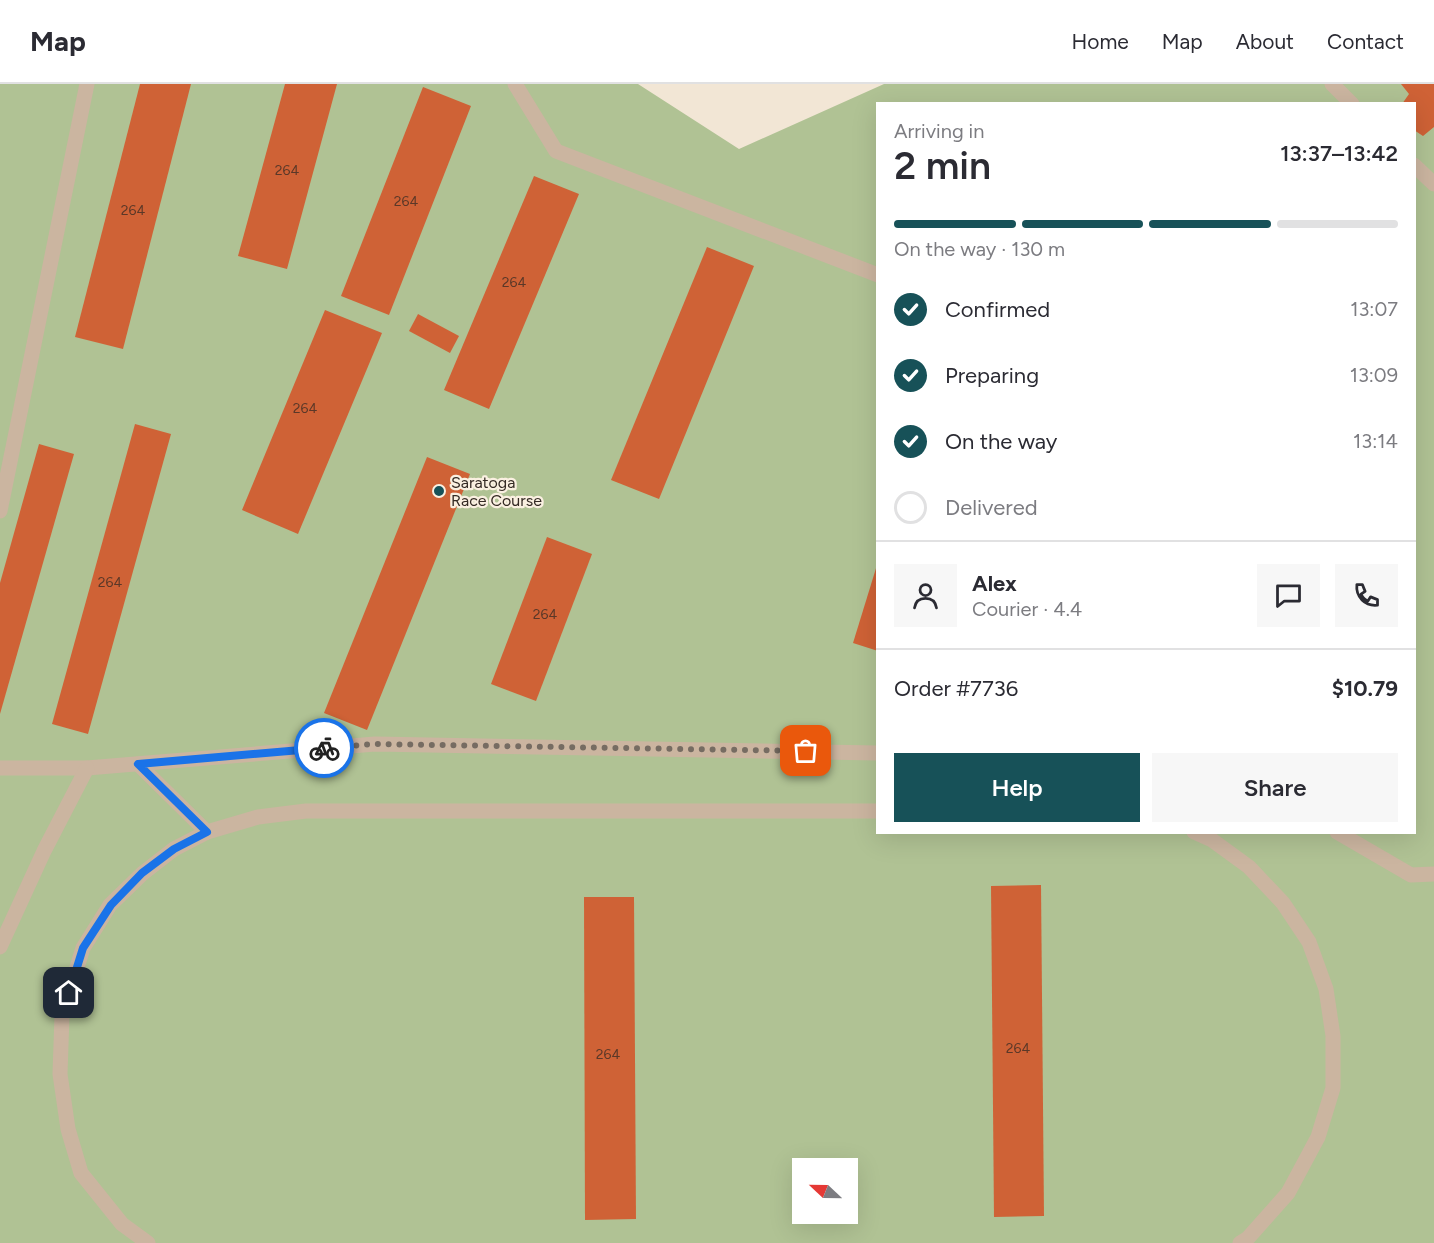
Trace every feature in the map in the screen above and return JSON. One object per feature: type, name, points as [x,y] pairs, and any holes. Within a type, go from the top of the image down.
[{"type":"lane","points":[[0,512],[87,84]]},
{"type":"lane","points":[[515,84],[556,151],[876,274]]},
{"type":"lane","points":[[1332,84],[1350,102]]},
{"type":"lane","points":[[1416,167],[1434,184]]},
{"type":"lane","points":[[0,768],[87,768],[375,744],[876,753]]},
{"type":"lane","points":[[138,764],[207,832]]},
{"type":"lane","points":[[0,947],[44,851],[87,768]]},
{"type":"lane","points":[[148,1243],[122,1224],[81,1173],[68,1129],[60,1074],[62,1016],[83,948],[111,905],[150,867],[174,849],[207,832],[258,817],[306,811],[876,811]]},
{"type":"lane","points":[[1198,834],[1212,840],[1249,867],[1283,903],[1309,942],[1326,989],[1333,1036],[1333,1088],[1318,1137],[1288,1193],[1248,1238],[1240,1243]]},
{"type":"lane","points":[[1340,834],[1411,875],[1434,874]]},
{"type":"green space","name":"Saratoga Race Course","points":[[0,84],[638,84],[739,149],[884,84],[1434,84],[1434,1243],[0,1243]]},
{"type":"building","points":[[140,84],[191,84],[123,349],[75,337]]},
{"type":"building","points":[[285,84],[337,84],[287,269],[238,256]]},
{"type":"building","points":[[1401,84],[1434,84],[1434,127],[1423,136],[1416,131],[1416,102],[1403,102],[1409,94]]},
{"type":"building","points":[[423,87],[471,106],[389,315],[341,296]]},
{"type":"building","points":[[534,176],[579,194],[489,409],[444,390]]},
{"type":"building","points":[[707,247],[754,266],[659,499],[611,480]]},
{"type":"building","points":[[325,310],[382,333],[298,534],[242,510]]},
{"type":"building","points":[[418,314],[459,336],[450,353],[409,331]]},
{"type":"building","points":[[135,424],[171,434],[88,734],[52,724]]},
{"type":"building","points":[[39,444],[74,454],[0,714],[0,583]]},
{"type":"building","points":[[427,457],[470,474],[367,730],[324,713]]},
{"type":"building","points":[[547,537],[592,554],[536,701],[491,684]]},
{"type":"building","points":[[876,568],[876,650],[853,643]]},
{"type":"building","points":[[1041,885],[1044,1216],[994,1217],[991,886]]},
{"type":"building","points":[[584,897],[634,897],[636,1219],[585,1220]]},
{"type":"way so far","points":[[324,748],[375,744],[806,751]]},
{"type":"place","name":"Saratoga Race Course","points":[[439,491]]},
{"type":"route","points":[[69,993],[83,948],[111,905],[142,873],[174,849],[207,832],[138,764],[324,748]]}]
